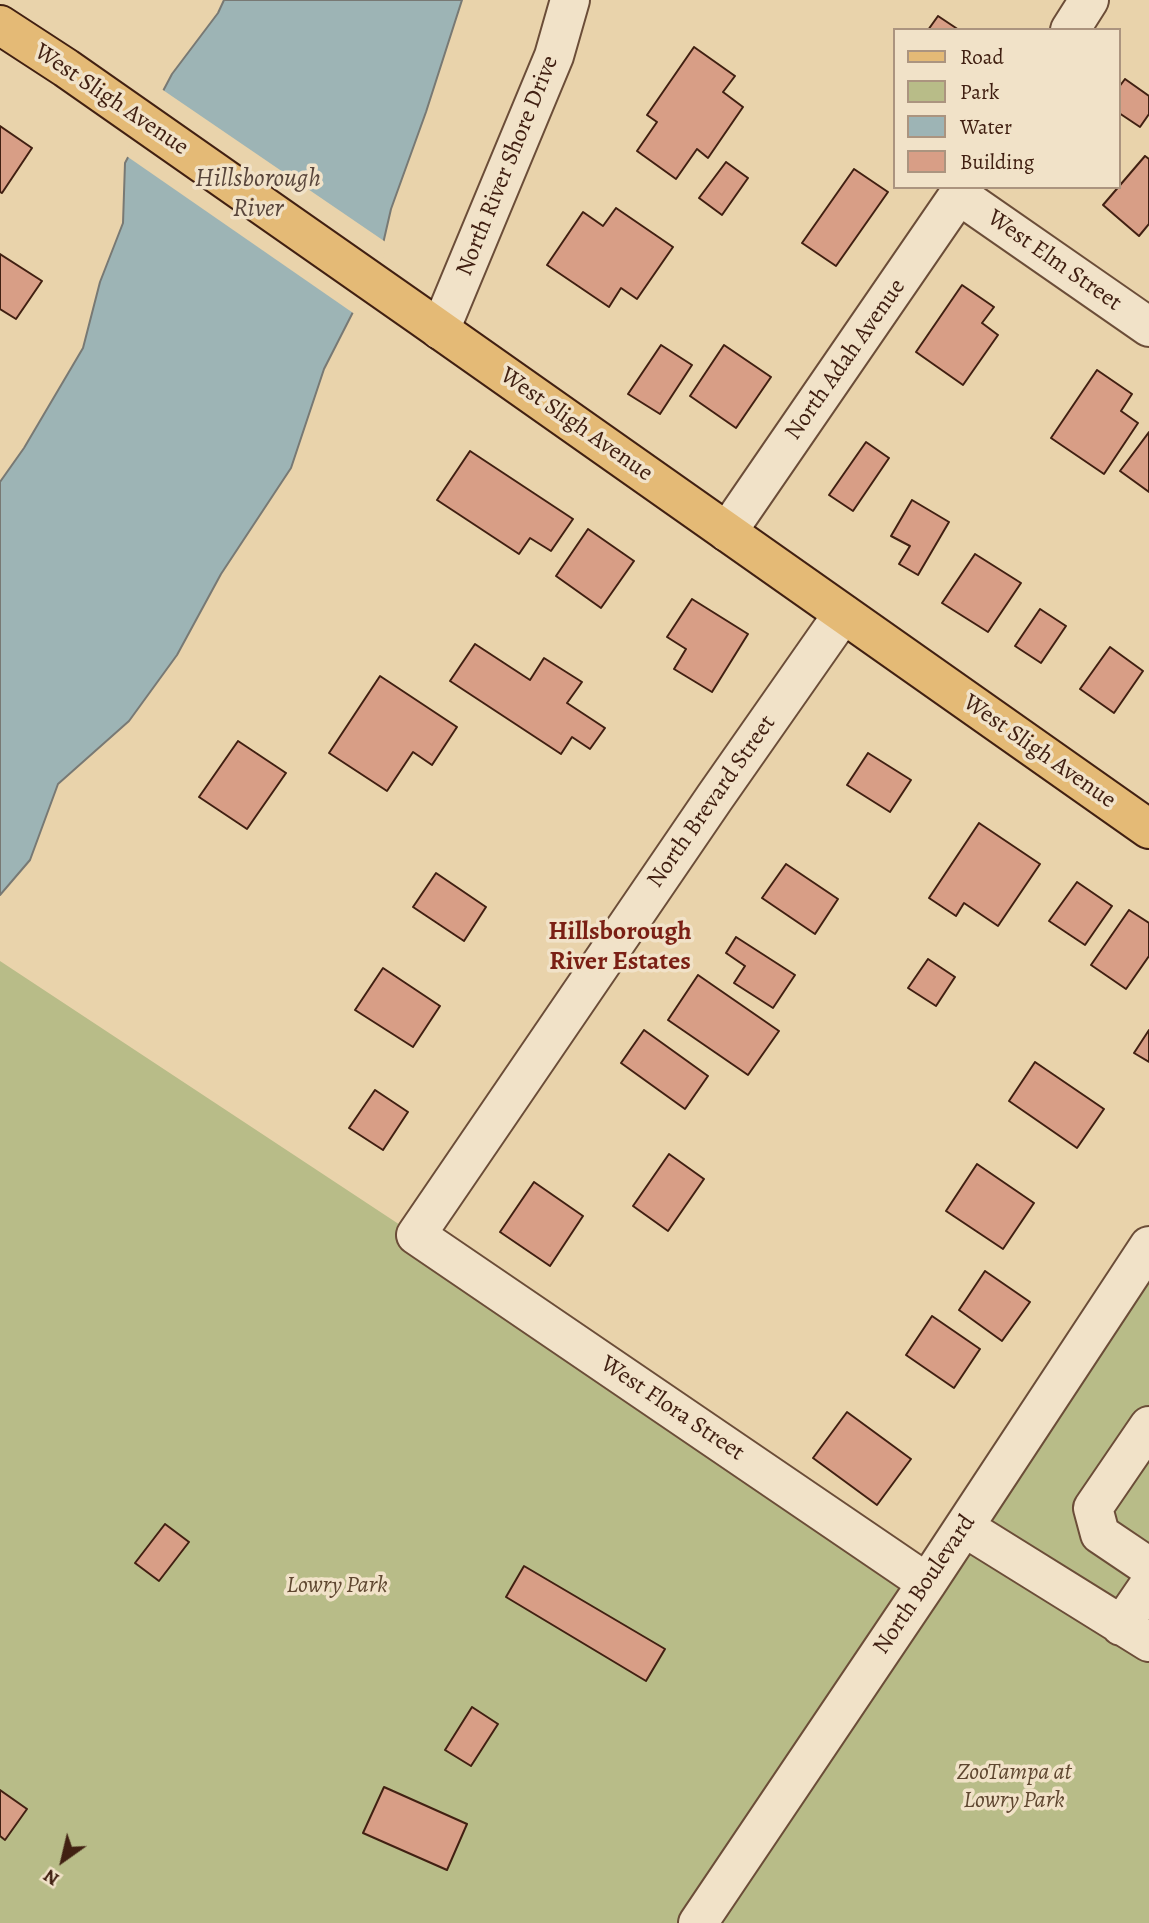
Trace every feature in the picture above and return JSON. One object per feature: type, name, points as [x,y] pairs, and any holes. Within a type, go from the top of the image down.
[{"type":"main road","name":"West Sligh Avenue","points":[[0,25],[66,68],[431,323],[1149,829]]},
{"type":"street","name":"North River Shore Drive","points":[[431,323],[554,56],[570,0]]},
{"type":"street","points":[[1071,28],[1090,0]]},
{"type":"street","name":"West Elm Street","points":[[962,191],[1149,327]]},
{"type":"street","name":"North Adah Avenue","points":[[727,532],[962,191]]},
{"type":"street","name":"North Brevard Street","points":[[416,1235],[843,614]]},
{"type":"street","name":"West Flora Street","points":[[416,1235],[927,1583]]},
{"type":"street","name":"North Boulevard","points":[[698,1923],[1149,1246]]},
{"type":"street","points":[[1149,1426],[1093,1508],[1100,1534],[1149,1567]]},
{"type":"street","points":[[964,1527],[1135,1634],[1149,1586]]},
{"type":"green space","name":"Lowry Park","points":[[0,961],[923,1570],[684,1923],[0,1923]]},
{"type":"green space","name":"ZooTampa at Lowry Park","points":[[1149,1275],[1149,1923],[717,1923]]},
{"type":"water","name":"Hillsborough River","points":[[224,0],[462,0],[391,209],[379,261],[324,369],[291,468],[221,574],[177,655],[129,721],[58,784],[30,860],[0,895],[0,482],[24,448],[83,348],[100,282],[123,223],[125,163],[172,74],[218,13]]},
{"type":"pier","points":[[160,88],[387,243],[382,263],[356,315],[125,155]]},
{"type":"building","points":[[938,16],[956,28],[929,28]]},
{"type":"building","points":[[694,47],[735,76],[723,92],[743,107],[708,158],[697,149],[676,179],[637,151],[657,122],[647,115]]},
{"type":"building","points":[[1125,79],[1149,96],[1149,114],[1140,127],[1121,114],[1121,84]]},
{"type":"building","points":[[0,126],[32,148],[2,193],[0,192]]},
{"type":"building","points":[[1145,156],[1149,159],[1149,224],[1139,236],[1103,205],[1117,189],[1121,189],[1121,184]]},
{"type":"building","points":[[726,162],[748,178],[722,215],[699,198]]},
{"type":"building","points":[[854,169],[888,192],[836,266],[802,243]]},
{"type":"building","points":[[616,208],[673,247],[637,299],[621,288],[609,307],[547,265],[583,212],[603,226]]},
{"type":"building","points":[[0,254],[42,281],[16,319],[0,309]]},
{"type":"building","points":[[962,285],[994,307],[982,323],[998,335],[963,385],[916,352]]},
{"type":"building","points":[[661,345],[692,365],[660,414],[628,394]]},
{"type":"building","points":[[724,345],[771,377],[736,428],[690,396]]},
{"type":"building","points":[[1097,370],[1132,394],[1121,411],[1138,423],[1104,474],[1051,438]]},
{"type":"building","points":[[1149,432],[1149,492],[1120,471]]},
{"type":"building","points":[[866,442],[889,458],[853,511],[829,495]]},
{"type":"building","points":[[470,451],[573,519],[551,551],[530,538],[519,554],[437,500]]},
{"type":"building","points":[[912,500],[949,522],[918,575],[899,564],[910,546],[891,536]]},
{"type":"building","points":[[588,529],[634,561],[601,608],[556,576]]},
{"type":"building","points":[[975,554],[1021,583],[988,632],[942,603]]},
{"type":"building","points":[[692,599],[748,634],[712,692],[674,669],[686,649],[667,637]]},
{"type":"building","points":[[1040,609],[1066,626],[1041,663],[1015,646]]},
{"type":"building","points":[[475,644],[530,680],[544,658],[582,682],[567,703],[605,728],[590,749],[572,737],[561,754],[450,681]]},
{"type":"building","points":[[1110,647],[1143,671],[1114,713],[1080,689]]},
{"type":"building","points":[[380,676],[457,727],[432,765],[413,752],[387,791],[329,753]]},
{"type":"building","points":[[238,741],[286,773],[247,829],[199,797]]},
{"type":"building","points":[[868,753],[911,780],[890,812],[847,785]]},
{"type":"building","points":[[979,823],[1040,864],[998,926],[964,903],[956,916],[929,898]]},
{"type":"building","points":[[786,864],[838,899],[815,934],[762,898]]},
{"type":"building","points":[[436,873],[486,907],[464,941],[413,907]]},
{"type":"building","points":[[1077,882],[1112,906],[1085,945],[1049,921]]},
{"type":"building","points":[[1129,910],[1149,923],[1149,956],[1126,989],[1091,965]]},
{"type":"building","points":[[736,937],[795,975],[773,1008],[734,983],[745,966],[726,953]]},
{"type":"building","points":[[928,959],[955,977],[936,1006],[908,988]]},
{"type":"building","points":[[383,968],[440,1006],[413,1047],[355,1010]]},
{"type":"building","points":[[698,975],[779,1031],[748,1075],[668,1020]]},
{"type":"building","points":[[644,1030],[708,1076],[685,1109],[621,1063]]},
{"type":"building","points":[[1149,1030],[1149,1062],[1134,1053]]},
{"type":"building","points":[[1035,1062],[1104,1109],[1077,1148],[1009,1101]]},
{"type":"building","points":[[375,1090],[408,1112],[383,1150],[349,1128]]},
{"type":"building","points":[[669,1154],[704,1179],[668,1231],[633,1206]]},
{"type":"building","points":[[977,1164],[1034,1203],[1003,1249],[946,1211]]},
{"type":"building","points":[[534,1182],[583,1216],[550,1266],[500,1232]]},
{"type":"building","points":[[985,1271],[1030,1302],[1002,1341],[959,1310]]},
{"type":"building","points":[[932,1316],[980,1349],[954,1388],[906,1355]]},
{"type":"building","points":[[847,1412],[911,1459],[877,1505],[813,1458]]},
{"type":"building","points":[[165,1524],[189,1542],[159,1581],[135,1563]]},
{"type":"building","points":[[524,1566],[665,1649],[646,1681],[506,1597]]},
{"type":"building","points":[[472,1707],[498,1724],[471,1766],[445,1750]]},
{"type":"building","points":[[384,1787],[467,1824],[447,1870],[363,1833]]},
{"type":"building","points":[[0,1790],[27,1809],[5,1840],[0,1836]]},
{"type":"district","name":"Hillsborough River Estates","points":[[620,948]]}]
